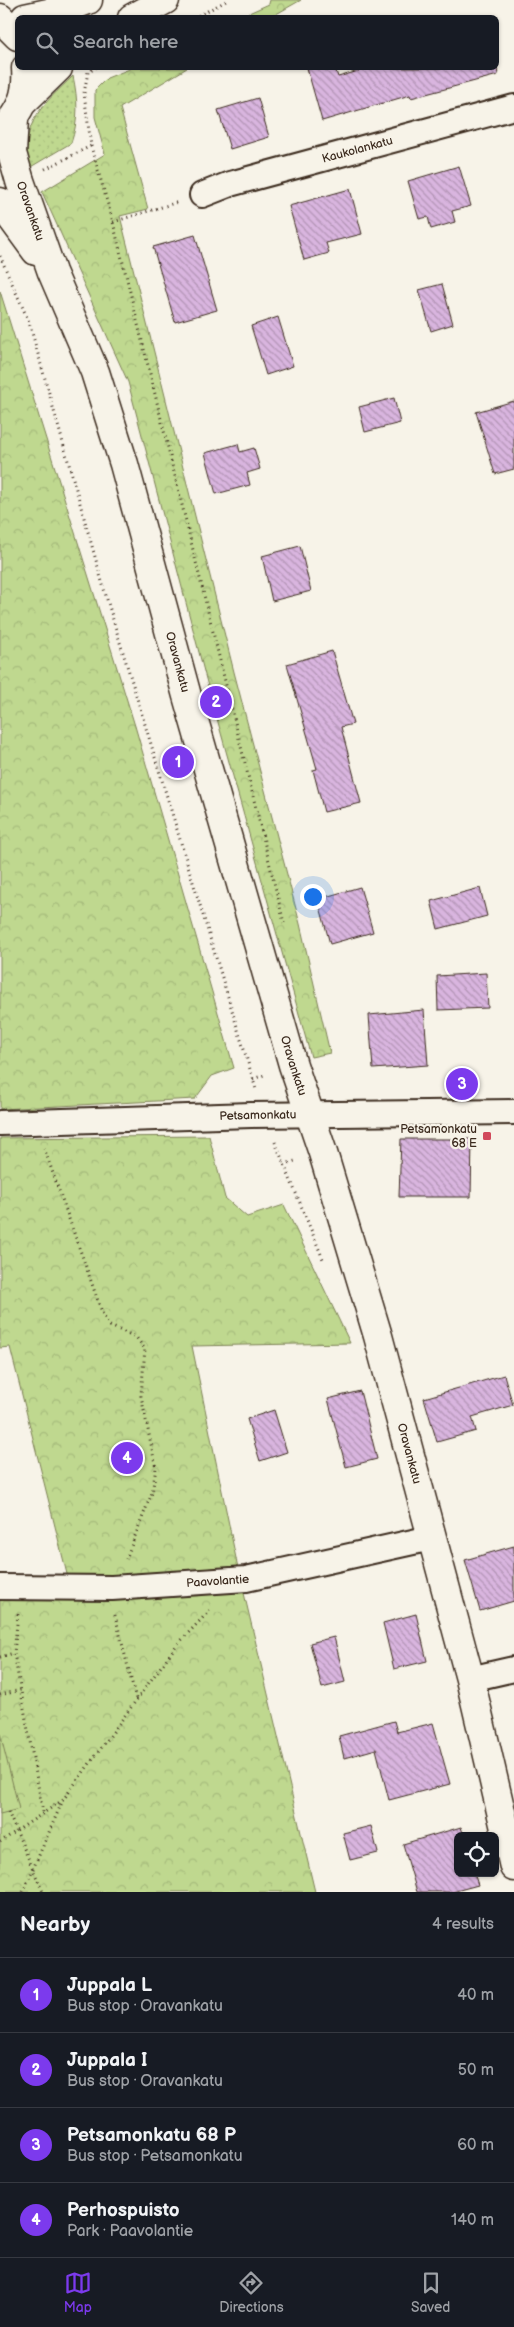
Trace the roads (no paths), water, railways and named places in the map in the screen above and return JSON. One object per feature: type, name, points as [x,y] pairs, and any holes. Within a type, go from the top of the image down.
[{"type":"street","points":[[39,15],[62,10],[88,0]]},
{"type":"street","points":[[138,15],[165,0]]},
{"type":"street","points":[[0,18],[15,18]]},
{"type":"street","points":[[0,18],[15,33]]},
{"type":"street","name":"Oravankatu","points":[[26,70],[27,84],[12,118],[12,153],[52,272],[95,372],[124,464],[187,696],[293,1065],[378,1336],[470,1679],[514,1867]]},
{"type":"street","points":[[12,118],[56,70]]},
{"type":"street","name":"Kaukolankatu","points":[[202,194],[230,184],[514,107]]},
{"type":"street","name":"Oravankatu","points":[[0,202],[52,272]]},
{"type":"street","name":"Petsamonkatu","points":[[0,1123],[514,1112]]},
{"type":"street","name":"Paavolantie","points":[[10,1587],[112,1588],[246,1578],[431,1538]]},
{"type":"street","points":[[470,1679],[514,1668]]},
{"type":"place","name":"Juppala I","points":[[216,702]]},
{"type":"place","name":"Juppala L","points":[[178,762]]},
{"type":"place","name":"Petsamonkatu 68 P","points":[[462,1084]]},
{"type":"place","name":"Petsamonkatu 68 E","points":[[487,1136]]},
{"type":"place","name":"Perhospuisto","points":[[127,1458]]}]
